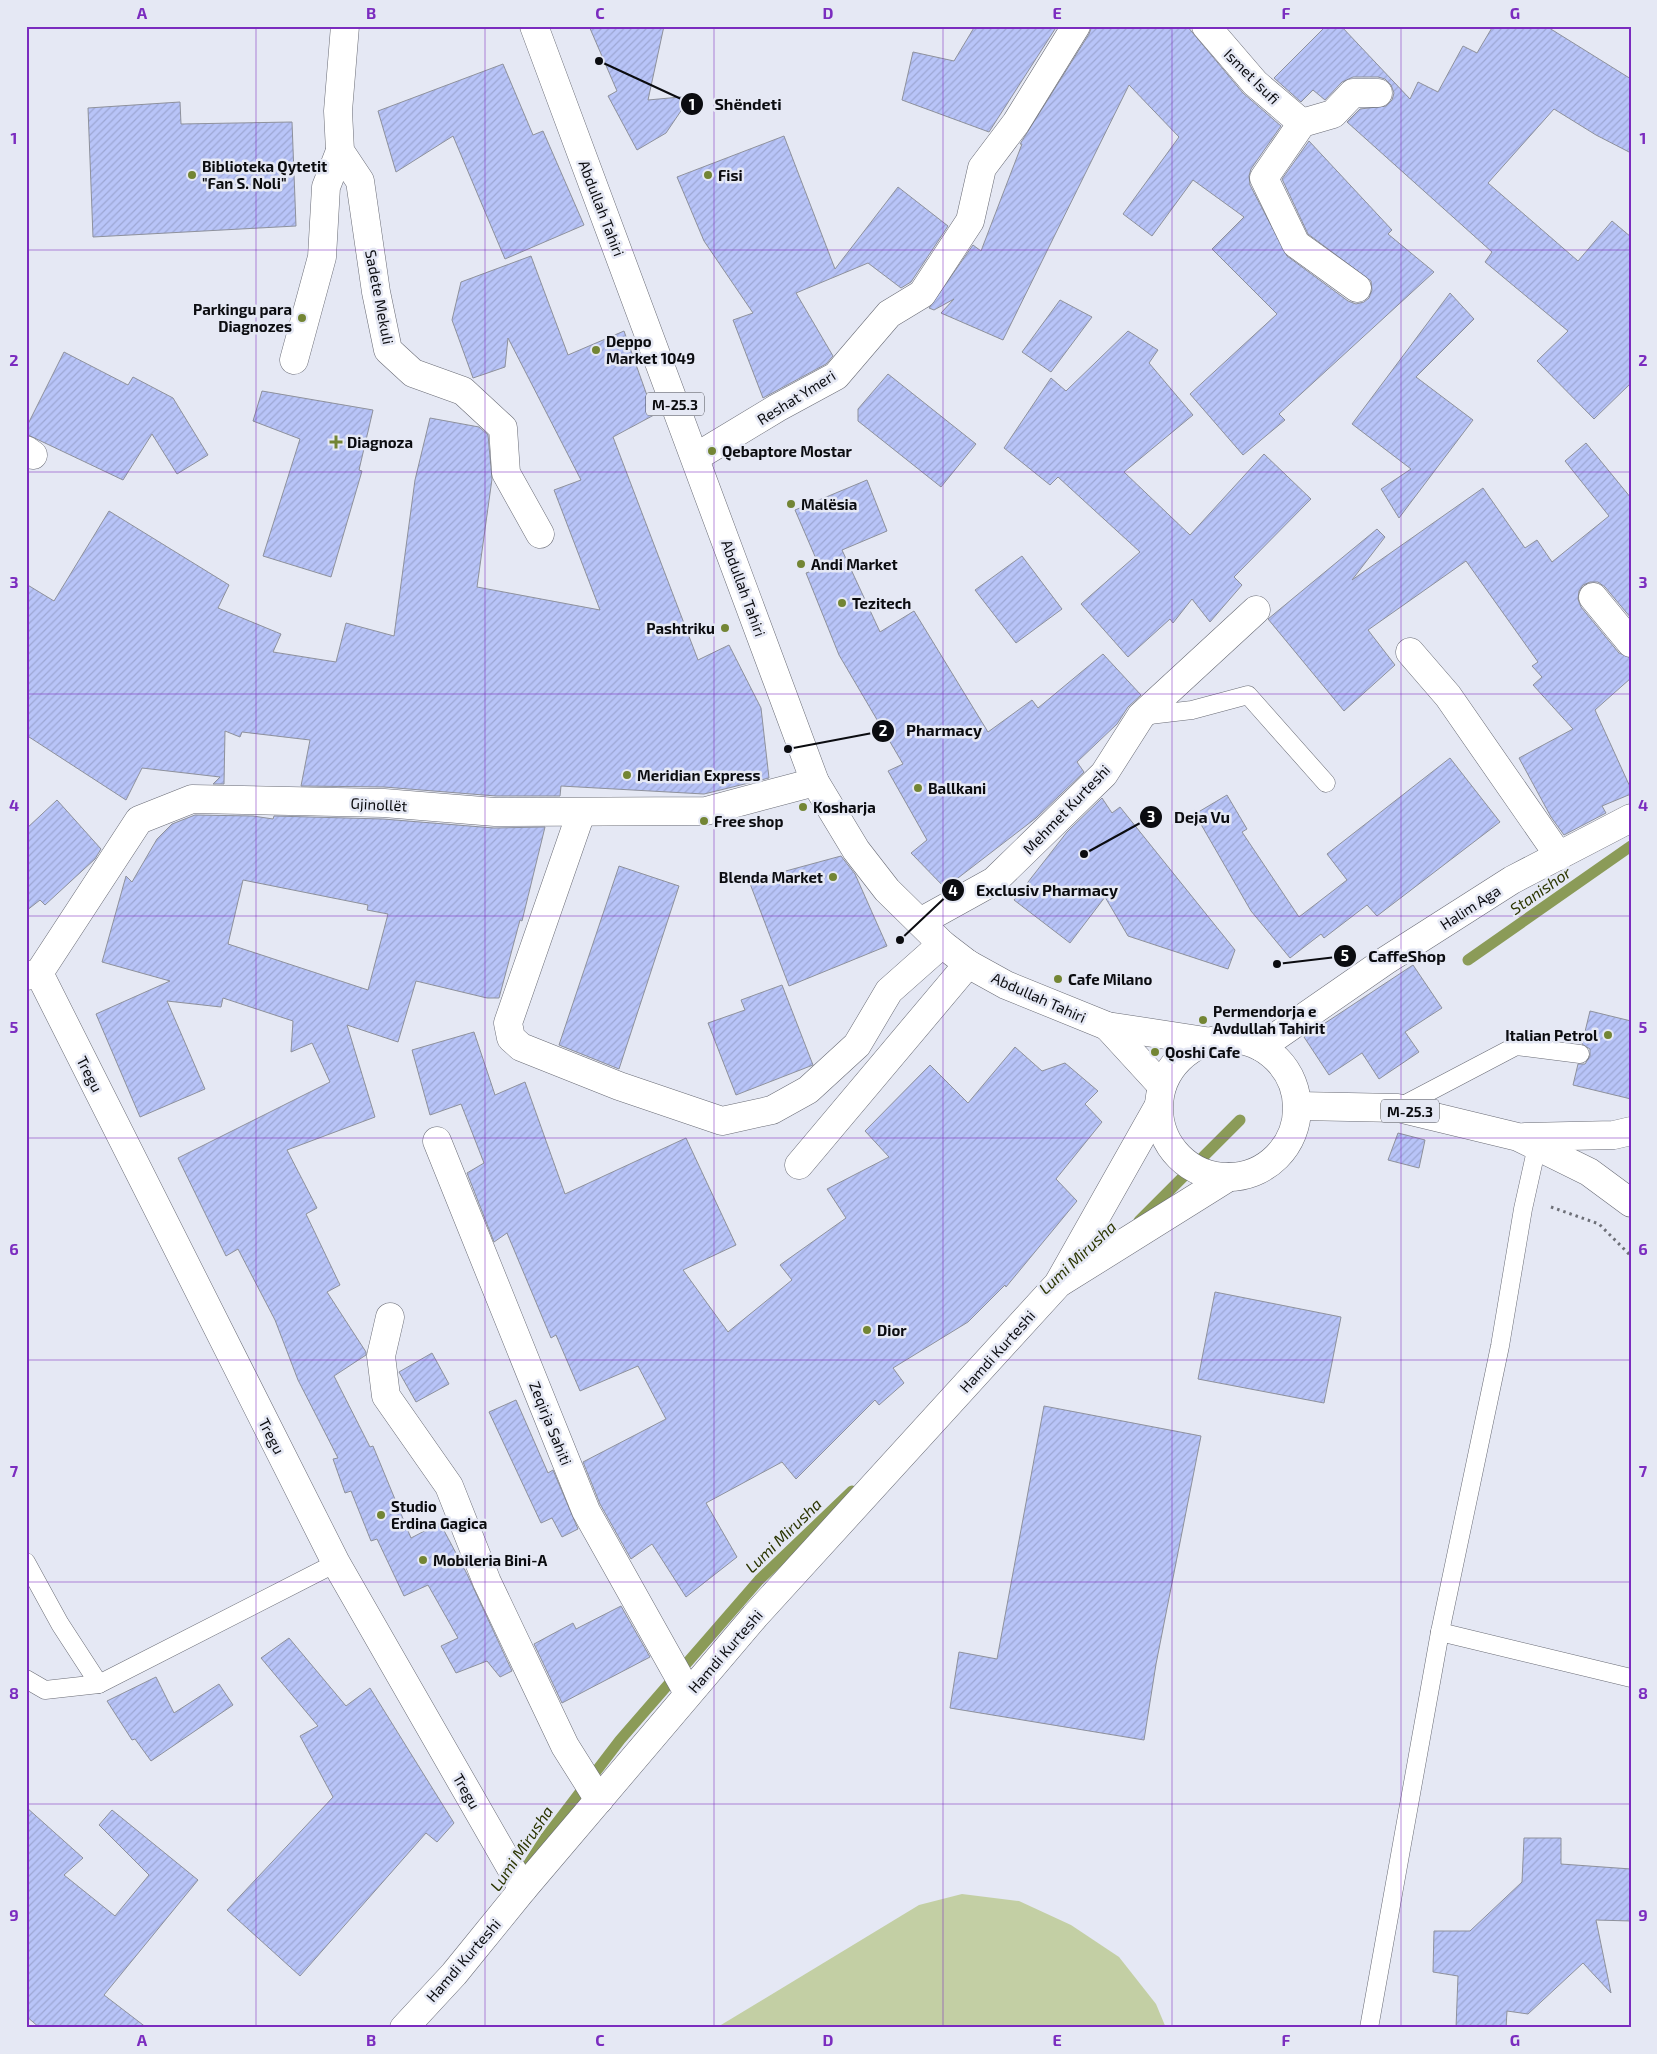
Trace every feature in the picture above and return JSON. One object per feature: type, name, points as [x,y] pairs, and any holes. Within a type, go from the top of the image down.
[{"type":"street","name":"Sadete Mekuli","points":[[345,26],[338,111],[340,150],[360,181],[376,292],[388,350],[413,373],[462,390],[503,428],[506,473],[540,534]]},
{"type":"street","name":"Abdullah Tahiri","points":[[534,26],[815,782],[856,850],[887,890],[942,944],[968,964],[1006,985],[1107,1026],[1206,1041]]},
{"type":"street","name":"Reshat Ymeri","points":[[696,458],[777,408],[836,376],[889,314],[922,294],[970,221],[982,168],[1016,123],[1076,26]]},
{"type":"street","name":"Ismet Isufi","points":[[1206,26],[1255,83],[1302,122]]},
{"type":"street","points":[[1357,288],[1296,244],[1264,178],[1302,122],[1333,114],[1353,93],[1378,93]]},
{"type":"street","points":[[294,360],[322,256],[326,186],[340,150]]},
{"type":"street","points":[[1593,597],[1631,643]]},
{"type":"street","name":"Mehmet Kurteshi","points":[[920,922],[994,881],[1104,774],[1141,716],[1256,610]]},
{"type":"street","points":[[1410,652],[1448,696],[1558,856]]},
{"type":"street","name":"Gjinollët","points":[[32,975],[139,820],[192,799],[384,803],[495,812],[706,811],[815,782]]},
{"type":"street","points":[[581,813],[508,1023],[512,1038],[521,1047],[692,1112],[722,1121],[772,1110],[808,1090],[857,1045],[889,991],[942,944]]},
{"type":"street","name":"Halim Aga","points":[[1260,1047],[1394,956],[1512,880],[1631,818]]},
{"type":"street","points":[[799,1165],[968,964]]},
{"type":"street","name":"Tregu","points":[[32,975],[336,1563],[523,1889]]},
{"type":"street","name":"Abdullah Tahiri","points":[[1107,1026],[1160,1097]]},
{"type":"street","name":"M-25.3","points":[[1228,1038],[1249,1042],[1260,1047],[1269,1051],[1284,1067],[1295,1086],[1299,1106],[1295,1129],[1270,1164],[1249,1175],[1229,1178],[1208,1175],[1188,1164],[1172,1149],[1162,1130],[1160,1097],[1171,1066],[1187,1052],[1206,1041],[1228,1038]]},
{"type":"street","name":"Hamdi Kurteshi","points":[[404,2028],[454,1974],[523,1889],[755,1616],[1058,1284],[1160,1097]]},
{"type":"street","name":"M-25.3","points":[[1299,1106],[1398,1108],[1532,1140],[1589,1172],[1631,1204]]},
{"type":"street","name":"M-25.3","points":[[1532,1140],[1614,1135],[1631,1131]]},
{"type":"street","name":"Zeqirja Sahiti","points":[[437,1141],[586,1511],[688,1693]]},
{"type":"street","name":"Hamdi Kurteshi","points":[[1058,1284],[1229,1178]]},
{"type":"street","points":[[390,1317],[381,1356],[386,1396],[450,1486],[487,1582],[564,1746],[599,1800]]},
{"type":"lane","points":[[1141,716],[1192,710],[1248,695],[1326,783]]},
{"type":"lane","points":[[1398,1108],[1516,1046],[1580,1054]]},
{"type":"lane","points":[[1369,2028],[1440,1632],[1500,1346],[1526,1199],[1532,1140]]},
{"type":"lane","points":[[26,1562],[60,1624],[99,1684]]},
{"type":"lane","points":[[26,1679],[45,1690],[99,1684],[336,1563]]},
{"type":"lane","points":[[1440,1632],[1631,1678]]},
{"type":"path","points":[[1526,1199],[1599,1224],[1631,1256]]},
{"type":"green space","points":[[962,1894],[1019,1901],[1071,1925],[1119,1957],[1156,2004],[1166,2028],[716,2028],[919,1905]]},
{"type":"building","points":[[589,26],[664,26],[648,100],[691,96],[666,133],[637,150],[608,96],[617,91]]},
{"type":"building","points":[[975,26],[1057,26],[989,132],[902,100],[913,52],[954,61]]},
{"type":"building","points":[[1092,26],[1187,26],[1243,93],[1281,126],[1251,169],[1249,176],[1250,185],[1287,256],[1348,301],[1356,304],[1364,302],[1369,298],[1372,290],[1371,281],[1308,234],[1282,179],[1309,141],[1392,230],[1388,234],[1434,272],[1279,414],[1285,420],[1243,455],[1190,394],[1277,314],[1212,249],[1244,217],[1193,180],[1152,236],[1123,214],[1179,137],[1129,85],[1003,340],[941,313],[954,299],[934,310],[929,308],[973,245],[981,251],[1022,144],[1020,144],[1089,34]]},
{"type":"building","points":[[1326,26],[1341,26],[1410,99],[1418,82],[1438,92],[1463,46],[1477,53],[1493,26],[1546,26],[1631,79],[1631,153],[1596,135],[1554,109],[1488,183],[1578,261],[1612,221],[1631,237],[1631,383],[1594,419],[1537,361],[1568,331],[1485,262],[1492,252],[1347,122],[1360,109],[1386,106],[1392,100],[1394,93],[1391,85],[1385,79],[1378,77],[1353,77],[1342,82],[1325,100],[1313,90],[1301,102],[1274,78]]},
{"type":"building","points":[[503,64],[533,135],[543,131],[584,225],[505,259],[453,136],[396,172],[378,111]]},
{"type":"building","name":"Biblioteka Qytetit \"Fan S. Noli\"","points":[[180,102],[181,124],[292,122],[296,226],[93,237],[88,108]]},
{"type":"building","points":[[784,136],[835,269],[898,187],[948,226],[911,282],[901,288],[868,263],[796,293],[833,356],[826,364],[763,398],[733,320],[753,313],[704,241],[677,177]]},
{"type":"building","points":[[531,256],[568,355],[624,331],[654,415],[613,437],[698,660],[729,645],[761,708],[769,778],[704,794],[561,786],[560,796],[496,796],[384,787],[301,786],[310,740],[242,732],[240,737],[225,731],[224,784],[213,784],[220,777],[142,768],[126,800],[26,735],[26,584],[54,601],[109,511],[229,585],[218,608],[281,634],[273,652],[336,662],[346,623],[394,636],[415,480],[430,418],[479,427],[488,435],[492,479],[477,587],[600,610],[554,490],[581,480],[508,338],[505,367],[473,378],[452,320],[461,282]]},
{"type":"building","points":[[1450,293],[1474,319],[1416,377],[1473,420],[1399,518],[1381,489],[1411,469],[1352,424]]},
{"type":"building","points":[[1060,300],[1092,317],[1051,372],[1022,352]]},
{"type":"building","points":[[1128,331],[1158,350],[1149,363],[1193,415],[1124,472],[1190,535],[1264,454],[1311,499],[1234,577],[1242,585],[1210,622],[1192,599],[1173,623],[1170,619],[1128,657],[1081,604],[1140,552],[1058,477],[1050,485],[1004,448],[1051,378],[1066,391]]},
{"type":"building","points":[[64,352],[128,385],[133,377],[173,398],[208,455],[177,474],[152,434],[123,480],[26,434],[26,428]]},
{"type":"building","points":[[888,374],[976,444],[941,487],[858,421],[858,409]]},
{"type":"building","points":[[262,391],[373,410],[359,470],[362,471],[331,577],[263,556],[300,439],[253,421]]},
{"type":"building","points":[[1586,443],[1631,498],[1631,618],[1605,587],[1598,582],[1590,582],[1583,585],[1579,591],[1578,599],[1581,607],[1619,653],[1631,658],[1631,678],[1595,710],[1631,789],[1631,794],[1602,806],[1606,813],[1564,835],[1551,817],[1519,758],[1573,729],[1533,685],[1542,677],[1532,666],[1538,662],[1466,561],[1368,630],[1395,665],[1344,711],[1268,619],[1377,529],[1385,537],[1352,580],[1483,488],[1525,548],[1537,540],[1552,562],[1609,516],[1565,461]]},
{"type":"building","points":[[867,480],[887,531],[842,550],[880,632],[914,611],[988,732],[1032,700],[1038,708],[1103,654],[1141,695],[1128,707],[1117,724],[1077,762],[1084,772],[1036,818],[945,888],[911,853],[927,840],[888,771],[903,764],[839,655],[806,573],[820,568],[795,510]]},
{"type":"building","points":[[1022,556],[1062,609],[1016,643],[975,590]]},
{"type":"building","points":[[1450,758],[1500,822],[1377,916],[1367,905],[1324,938],[1321,934],[1290,958],[1251,911],[1195,814],[1227,795],[1247,829],[1242,832],[1299,917],[1347,880],[1327,854]]},
{"type":"building","points":[[1102,798],[1112,813],[1120,807],[1235,950],[1228,969],[1128,936],[1105,897],[1070,943],[1014,900],[1067,832]]},
{"type":"building","points":[[57,800],[101,849],[95,859],[45,905],[40,900],[26,911],[26,829]]},
{"type":"building","points":[[195,815],[253,816],[273,819],[274,816],[383,819],[494,828],[545,827],[522,921],[520,920],[499,998],[487,998],[416,981],[398,1042],[347,1025],[375,1117],[287,1150],[317,1208],[306,1214],[340,1285],[327,1292],[366,1352],[366,1355],[334,1376],[370,1447],[373,1446],[411,1538],[440,1523],[467,1574],[512,1671],[500,1677],[487,1661],[456,1673],[441,1646],[458,1638],[428,1585],[404,1596],[377,1539],[371,1541],[351,1491],[345,1493],[333,1459],[338,1458],[298,1380],[275,1320],[238,1249],[226,1256],[178,1158],[330,1082],[312,1043],[291,1052],[293,1021],[223,998],[221,1007],[167,1001],[205,1089],[140,1117],[96,1014],[170,981],[102,962],[126,876],[132,882],[157,839],[172,824]],"holes":[[[243,880],[368,905],[367,910],[388,914],[368,990],[228,944]]]},
{"type":"building","points":[[841,856],[855,874],[887,946],[789,986],[749,881]]},
{"type":"building","points":[[619,866],[679,886],[619,1069],[559,1045]]},
{"type":"building","points":[[1413,965],[1442,1008],[1405,1032],[1419,1052],[1379,1079],[1362,1053],[1329,1075],[1304,1037]]},
{"type":"building","points":[[782,985],[813,1065],[736,1095],[708,1023],[745,1010],[741,1000]]},
{"type":"building","name":"Italian Petrol","points":[[1590,1011],[1631,1021],[1631,1099],[1573,1085],[1578,1064],[1585,1064],[1590,1056],[1590,1049],[1582,1044]]},
{"type":"building","points":[[474,1032],[495,1095],[525,1082],[565,1194],[686,1138],[736,1245],[683,1270],[728,1332],[792,1280],[780,1265],[846,1218],[827,1189],[889,1157],[865,1131],[930,1065],[968,1103],[1015,1047],[1042,1071],[1065,1063],[1098,1091],[1085,1104],[1102,1122],[1056,1179],[1077,1201],[1006,1287],[1005,1285],[968,1322],[893,1368],[904,1383],[879,1405],[875,1400],[796,1479],[782,1462],[706,1503],[737,1557],[686,1597],[652,1544],[631,1559],[600,1504],[583,1462],[666,1419],[638,1366],[580,1391],[556,1335],[551,1338],[507,1233],[494,1242],[467,1173],[484,1163],[461,1104],[430,1115],[412,1050]]},
{"type":"building","points":[[1398,1133],[1425,1140],[1419,1168],[1388,1160]]},
{"type":"building","points":[[1215,1292],[1341,1317],[1324,1403],[1198,1379]]},
{"type":"building","points":[[432,1353],[449,1384],[416,1402],[399,1372]]},
{"type":"building","points":[[516,1400],[548,1473],[553,1470],[578,1529],[562,1537],[552,1518],[541,1523],[489,1412]]},
{"type":"building","points":[[1044,1406],[1201,1436],[1156,1664],[1144,1740],[950,1708],[959,1652],[997,1659]]},
{"type":"building","points":[[621,1606],[650,1657],[562,1703],[534,1644],[573,1623],[576,1629]]},
{"type":"building","points":[[289,1638],[346,1706],[370,1688],[454,1823],[437,1842],[426,1833],[300,1976],[227,1910],[333,1797],[300,1736],[318,1726],[261,1658]]},
{"type":"building","points":[[156,1677],[174,1713],[219,1684],[233,1705],[151,1761],[135,1739],[132,1740],[107,1701]]},
{"type":"building","points":[[26,1807],[83,1858],[64,1875],[115,1916],[149,1875],[99,1825],[112,1810],[198,1880],[104,1995],[147,2028],[40,2028],[26,2016]]},
{"type":"building","points":[[1524,1838],[1561,1838],[1561,1864],[1631,1869],[1631,1921],[1596,1920],[1611,1993],[1583,1963],[1528,2014],[1507,2011],[1506,2028],[1456,2028],[1458,1976],[1433,1972],[1434,1931],[1470,1931],[1522,1882]]},
{"type":"waterway","name":"Stanishor","points":[[1468,960],[1631,846]]},
{"type":"waterway","name":"Lumi Mirusha","points":[[1139,1221],[1240,1120]]},
{"type":"waterway","name":"Lumi Mirusha","points":[[528,1865],[546,1837],[620,1740],[759,1580],[852,1491]]},
{"type":"place","name":"Shëndeti","points":[[599,61]]},
{"type":"place","name":"Biblioteka Qytetit \"Fan S. Noli\"","points":[[192,175]]},
{"type":"place","name":"Fisi","points":[[708,175]]},
{"type":"place","name":"Parkingu para Diagnozes","points":[[302,318]]},
{"type":"place","name":"Deppo Market 1049","points":[[596,350]]},
{"type":"place","name":"Diagnoza","points":[[336,442]]},
{"type":"place","name":"Qebaptore Mostar","points":[[712,451]]},
{"type":"place","name":"Malësia","points":[[791,504]]},
{"type":"place","name":"Andi Market","points":[[801,564]]},
{"type":"place","name":"Tezitech","points":[[842,603]]},
{"type":"place","name":"Pashtriku","points":[[725,628]]},
{"type":"place","name":"Pharmacy","points":[[788,749]]},
{"type":"place","name":"Meridian Express","points":[[627,775]]},
{"type":"place","name":"Ballkani","points":[[918,788]]},
{"type":"place","name":"Kosharja","points":[[803,807]]},
{"type":"place","name":"Free shop","points":[[704,821]]},
{"type":"place","name":"Deja Vu","points":[[1084,854]]},
{"type":"place","name":"Blenda Market","points":[[833,877]]},
{"type":"place","name":"Exclusiv Pharmacy","points":[[900,940]]},
{"type":"place","name":"CaffeShop","points":[[1277,964]]},
{"type":"place","name":"Cafe Milano","points":[[1058,979]]},
{"type":"place","name":"Permendorja e Avdullah Tahirit","points":[[1203,1020]]},
{"type":"place","name":"Italian Petrol","points":[[1608,1035]]},
{"type":"place","name":"Qoshi Cafe","points":[[1155,1052]]},
{"type":"place","name":"Dior","points":[[867,1330]]},
{"type":"place","name":"Studio Erdina Gagica","points":[[381,1515]]},
{"type":"place","name":"Mobileria Bini-A","points":[[423,1560]]}]
